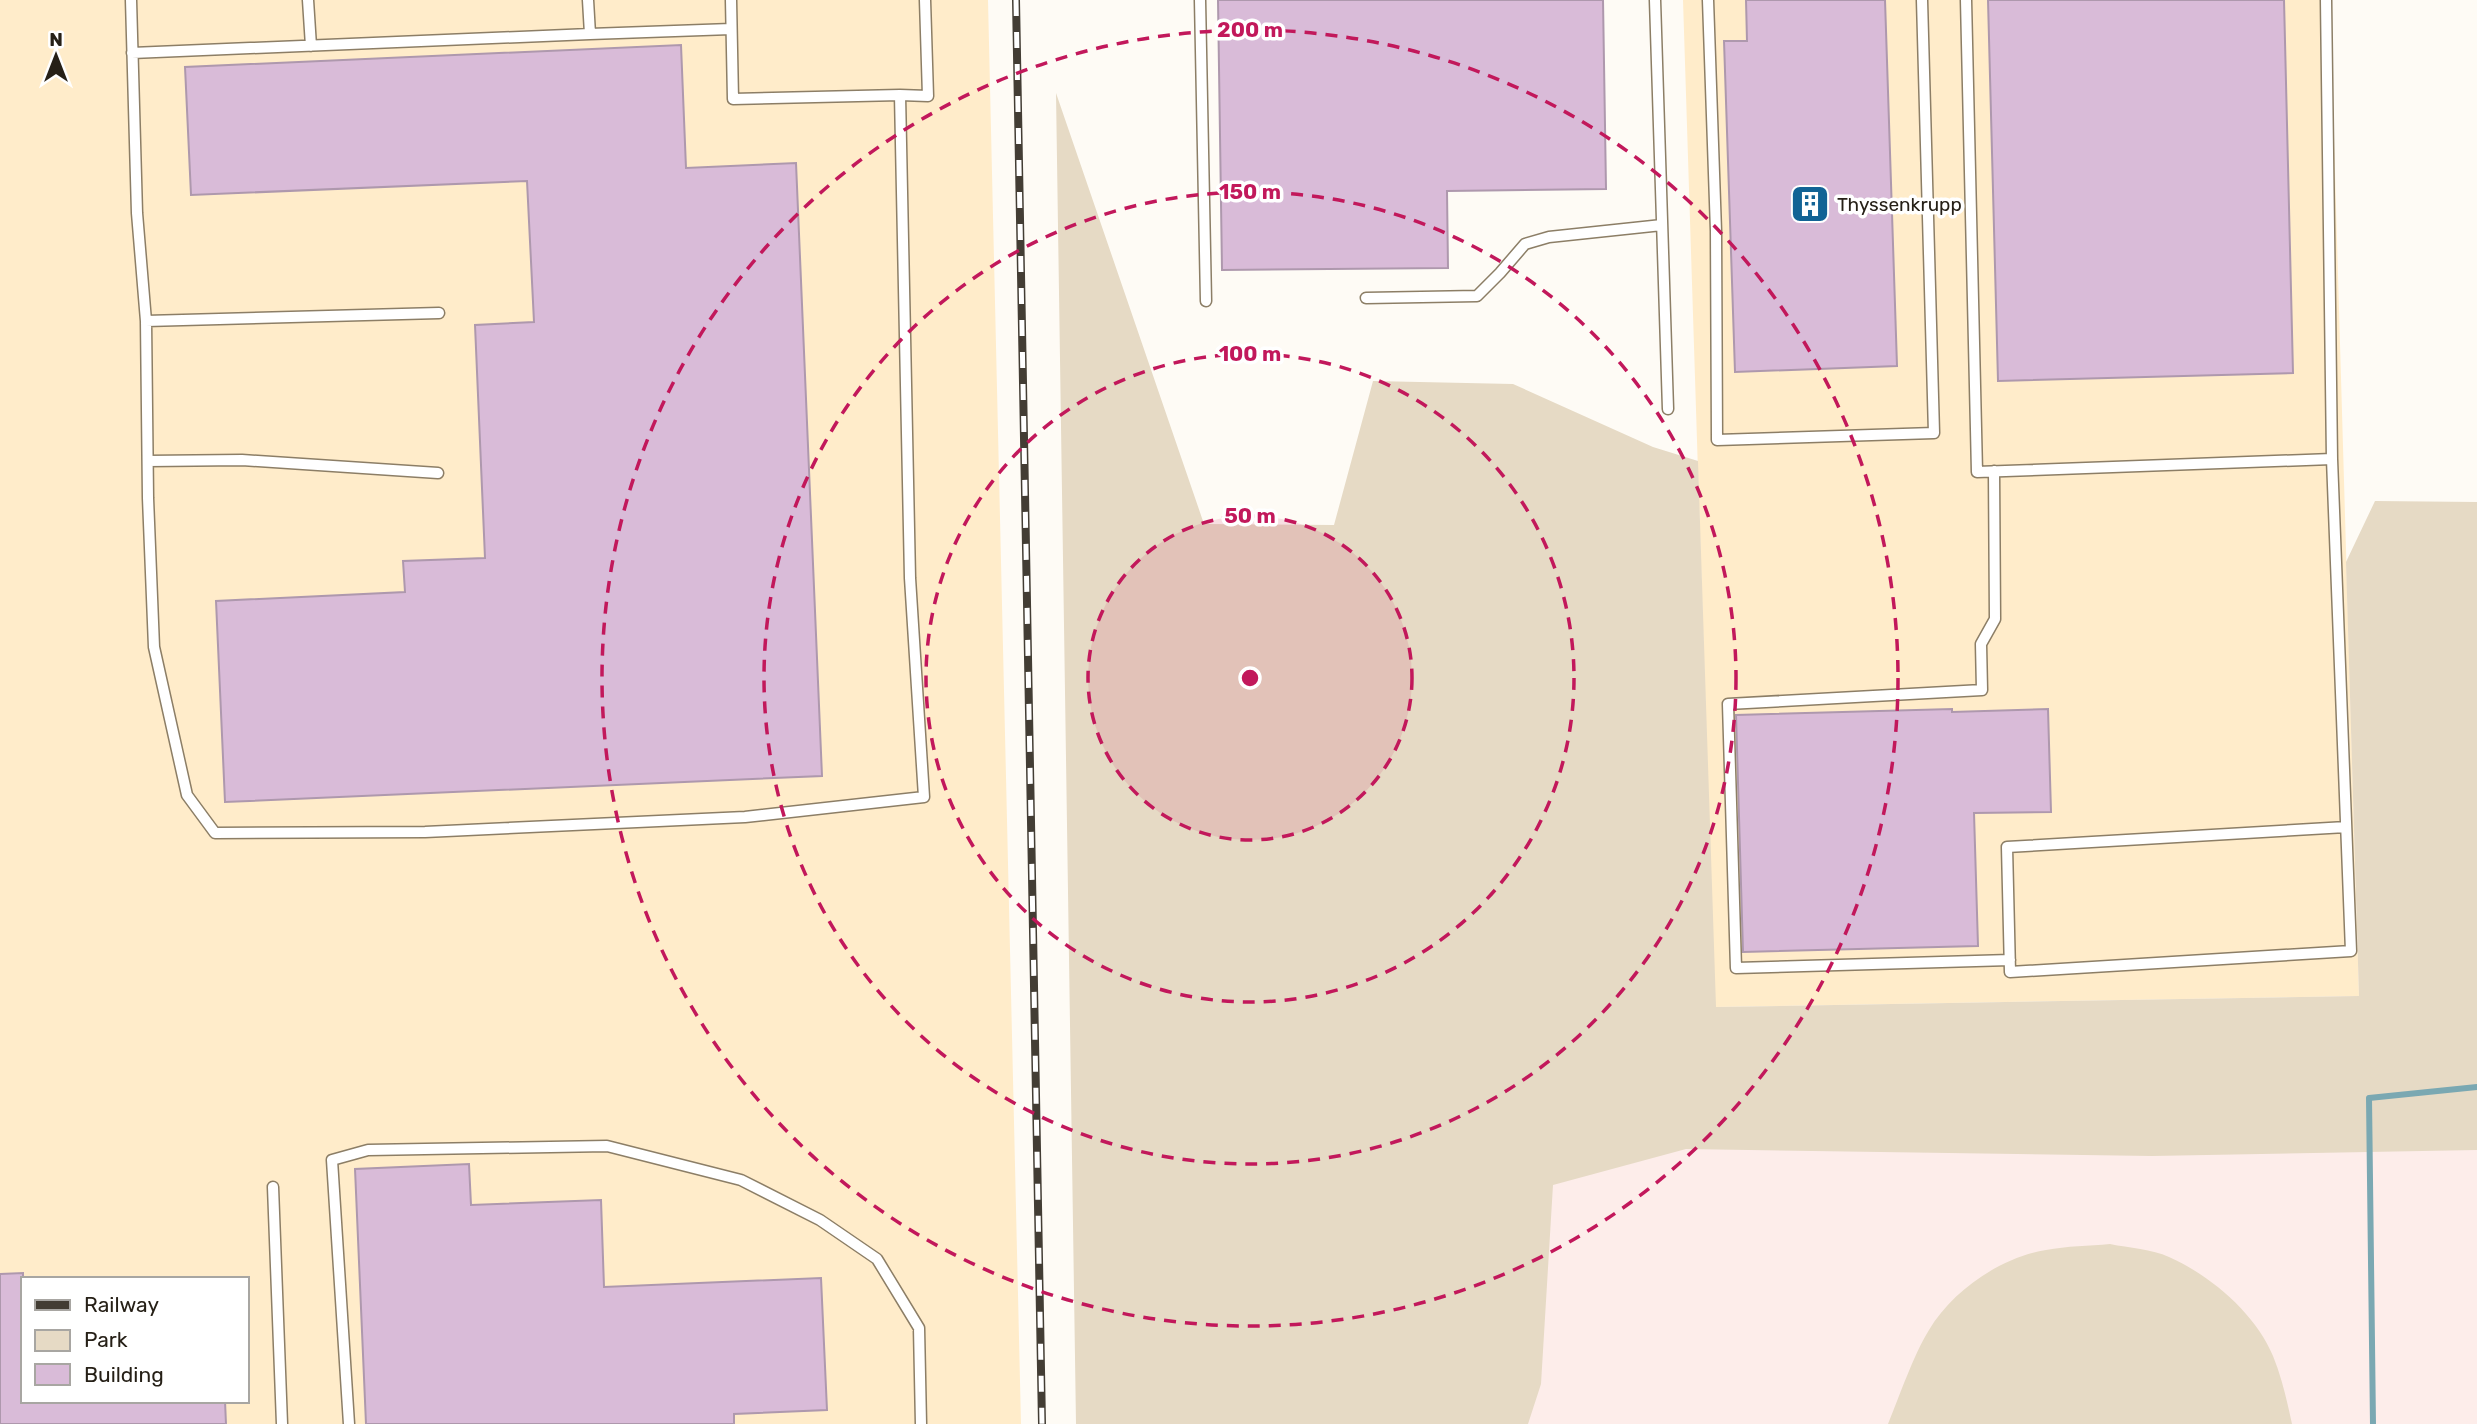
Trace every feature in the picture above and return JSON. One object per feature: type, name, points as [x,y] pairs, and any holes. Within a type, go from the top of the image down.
[{"type":"lane","points":[[131,0],[136,213],[146,321],[154,647],[187,795],[215,833],[425,832],[745,817],[924,797],[910,578],[900,95]]},
{"type":"lane","points":[[308,0],[311,46]]},
{"type":"lane","points":[[588,0],[590,34]]},
{"type":"lane","points":[[731,0],[733,99],[928,96],[925,0]]},
{"type":"lane","points":[[1200,0],[1206,301]]},
{"type":"lane","points":[[1655,0],[1668,408]]},
{"type":"lane","points":[[1708,0],[1716,231],[1717,440],[1934,433],[1922,0]]},
{"type":"lane","points":[[1966,0],[1977,472],[2332,458]]},
{"type":"lane","points":[[2326,0],[2332,458],[2351,950],[2010,972],[2007,847],[2346,827]]},
{"type":"lane","points":[[132,53],[731,29]]},
{"type":"lane","points":[[1366,299],[1477,296],[1525,244],[1549,237],[1662,225]]},
{"type":"lane","points":[[146,321],[439,313]]},
{"type":"lane","points":[[148,461],[242,460],[438,473]]},
{"type":"lane","points":[[1994,471],[1995,619],[1982,644],[1982,690],[1728,704],[1736,968],[2010,960]]},
{"type":"lane","points":[[349,1424],[332,1160],[368,1150],[607,1146],[741,1180],[820,1220],[877,1259],[919,1328],[920,1424]]},
{"type":"lane","points":[[273,1187],[282,1424]]},
{"type":"shaded area","points":[[0,0],[988,0],[1021,1424],[0,1424]]},
{"type":"shaded area","points":[[1683,0],[2330,0],[2359,996],[1715,1007]]},
{"type":"shaded area","points":[[2477,558],[2477,1424],[1369,1424],[1357,1025],[2359,996],[2346,562]]},
{"type":"green space","points":[[1056,93],[1204,524],[1334,525],[1373,381],[1513,384],[1653,447],[1698,461],[1716,1007],[2359,996],[2346,562],[2375,501],[2477,502],[2477,1150],[2152,1156],[1686,1149],[1553,1185],[1541,1384],[1528,1424],[1076,1424]]},
{"type":"green space","points":[[2110,1244],[2148,1250],[2169,1257],[2200,1274],[2230,1298],[2255,1325],[2273,1356],[2292,1424],[1888,1424],[1923,1340],[1939,1316],[1964,1289],[1995,1268],[2029,1254]]},
{"type":"building","points":[[1218,0],[1603,0],[1606,189],[1447,191],[1448,268],[1222,270]]},
{"type":"building","name":"Thyssenkrupp","points":[[1746,0],[1885,0],[1897,366],[1735,372],[1724,41],[1747,41]]},
{"type":"building","points":[[1988,0],[2284,0],[2293,373],[1998,381]]},
{"type":"building","points":[[681,45],[686,168],[796,163],[822,776],[225,802],[216,601],[405,592],[403,561],[485,558],[475,325],[534,322],[527,181],[191,195],[185,67]]},
{"type":"building","points":[[1952,709],[1952,712],[2048,709],[2051,812],[1974,813],[1978,946],[1743,952],[1736,715]]},
{"type":"building","points":[[469,1164],[471,1205],[601,1200],[604,1287],[821,1278],[827,1410],[734,1414],[734,1424],[366,1424],[355,1169]]},
{"type":"building","points":[[23,1273],[21,1403],[225,1403],[226,1424],[0,1424],[0,1274]]},
{"type":"waterway","points":[[2373,1424],[2369,1098],[2477,1087]]},
{"type":"railway","points":[[1016,0],[1042,1424]]},
{"type":"place","name":"Thyssenkrupp","points":[[1810,204]]}]
